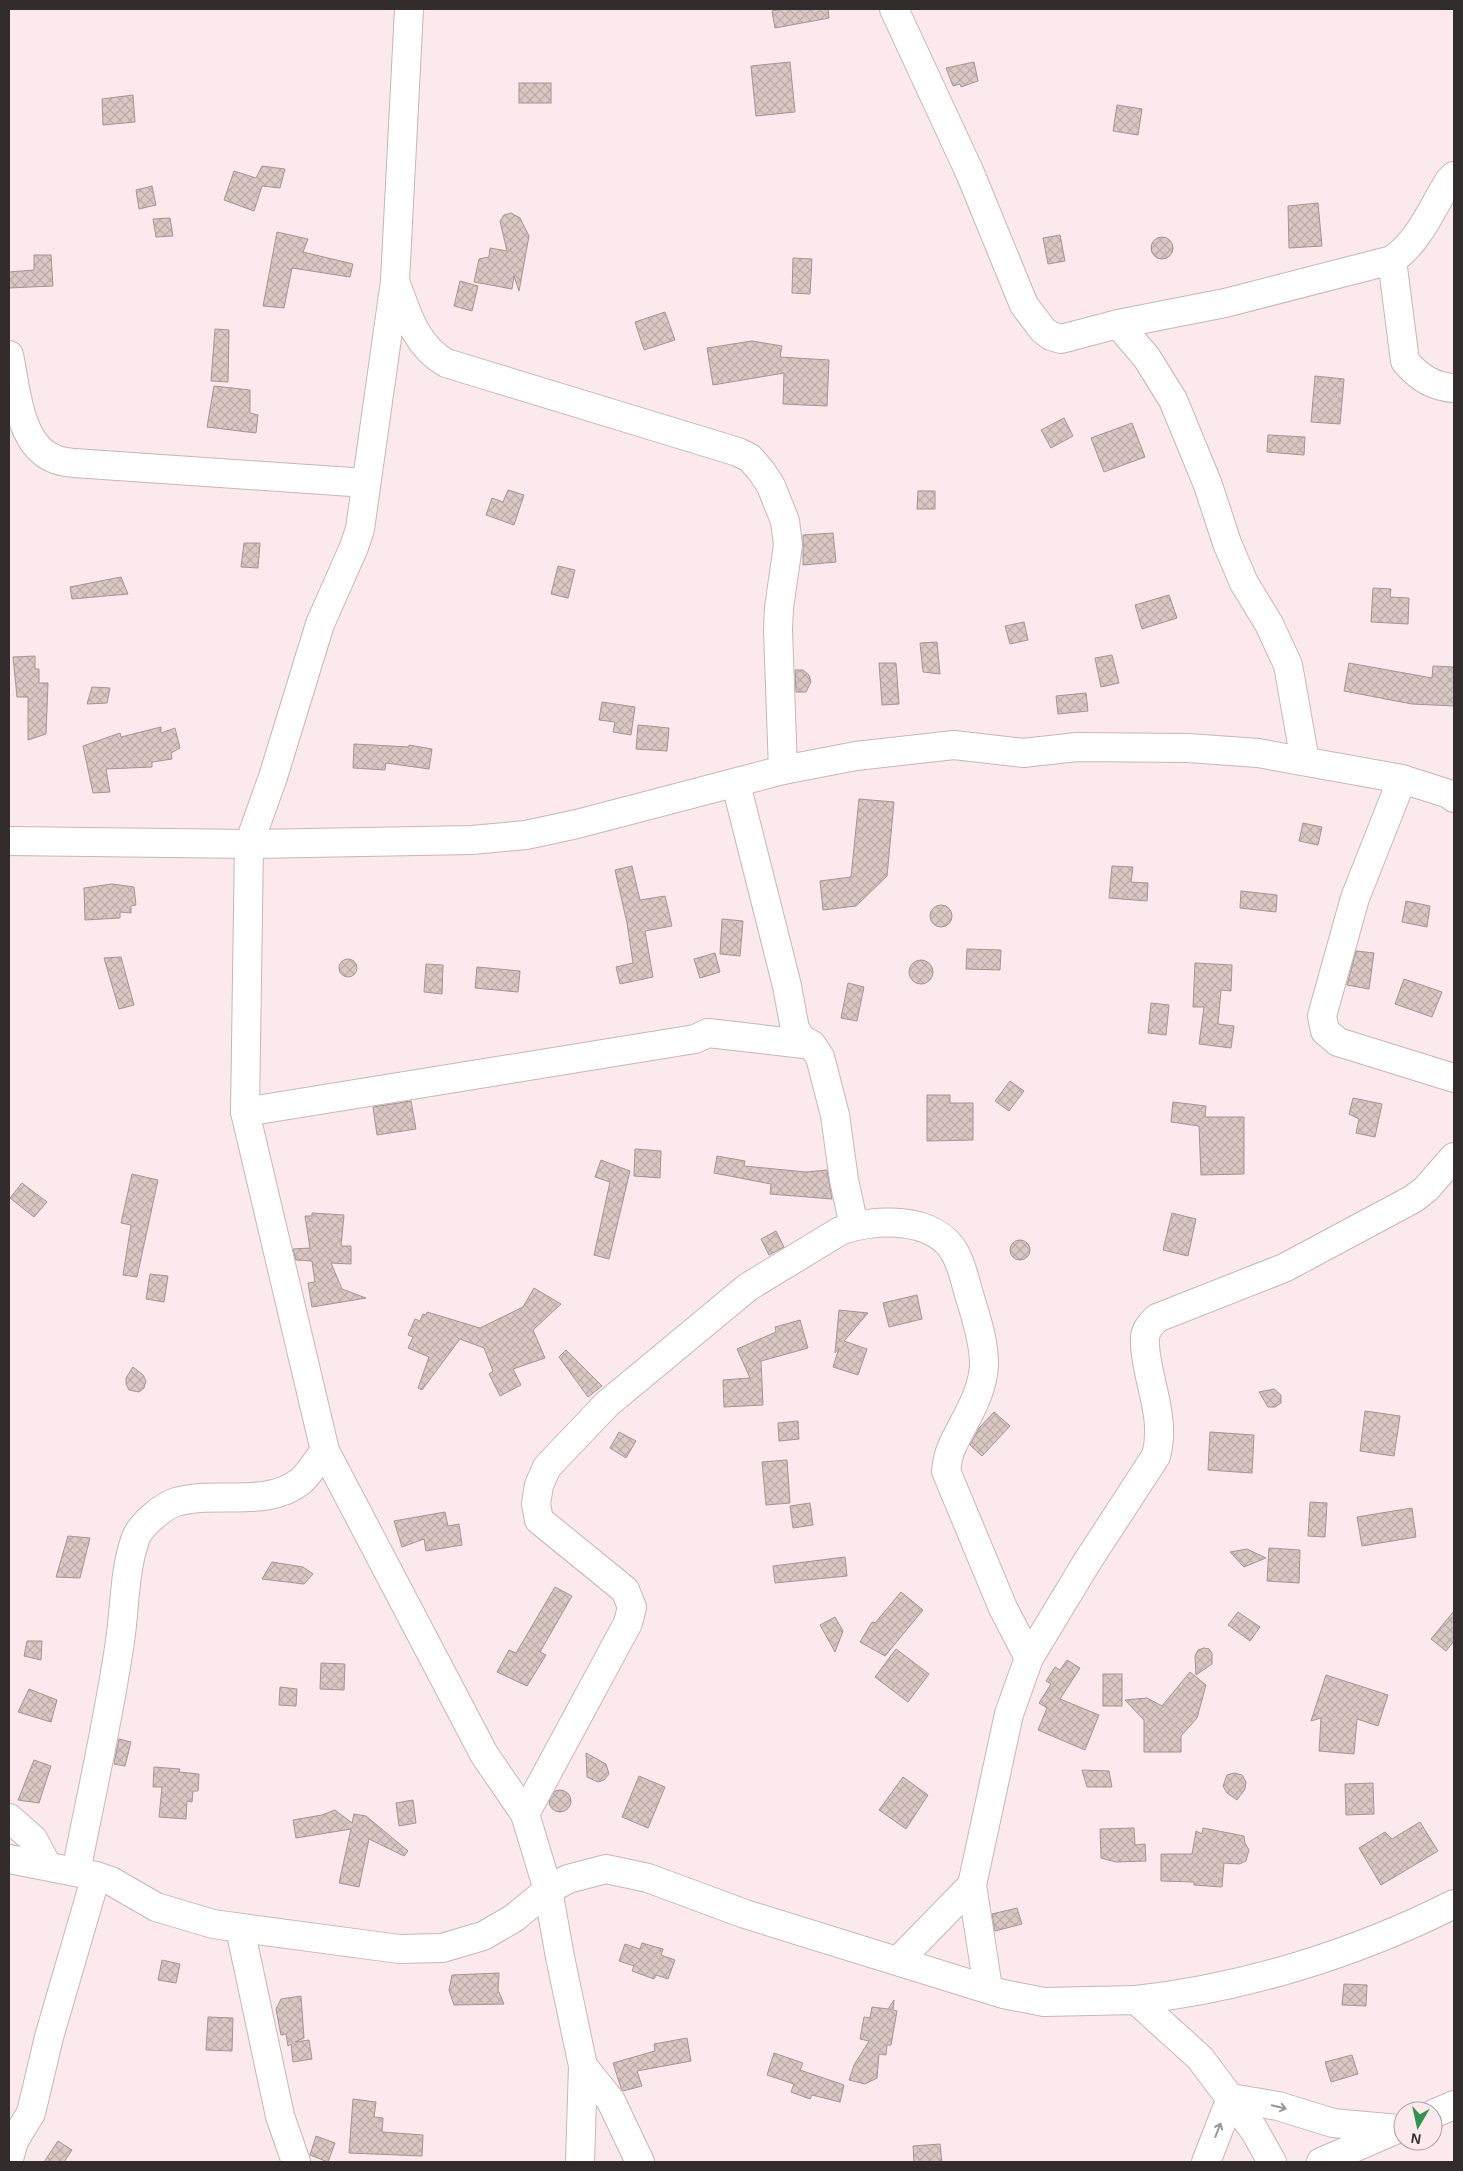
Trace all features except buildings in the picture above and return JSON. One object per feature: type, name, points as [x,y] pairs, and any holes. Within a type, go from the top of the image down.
[{"type":"street","points":[[408,9],[395,281],[363,511],[354,547],[320,624],[273,777],[249,844],[245,1112],[324,1451],[484,1754],[525,1814],[548,1890],[583,2066],[580,2162]]},
{"type":"street","points":[[894,9],[970,173],[1024,305],[1032,318],[1051,336],[1061,339],[1118,324],[1225,303],[1392,260],[1403,252],[1412,241],[1454,176]]},
{"type":"street","points":[[1392,260],[1405,361],[1414,372],[1425,380],[1445,388],[1454,388]]},
{"type":"street","points":[[395,281],[419,340],[432,355],[446,362],[738,452],[750,458],[762,472],[771,486],[786,522],[788,545],[779,608],[778,630],[783,770]]},
{"type":"street","points":[[1118,324],[1146,358],[1173,400],[1208,485],[1227,543],[1244,583],[1269,624],[1288,665],[1305,761]]},
{"type":"street","points":[[9,355],[26,433],[41,450],[55,459],[74,463],[366,483]]},
{"type":"street","points":[[9,841],[249,844],[472,840],[526,835],[736,784],[783,770],[856,756],[954,745],[1023,753],[1077,747],[1188,748],[1258,753],[1402,779],[1449,794],[1454,798]]},
{"type":"street","points":[[1402,779],[1355,898],[1322,1016],[1325,1030],[1338,1042],[1454,1078]]},
{"type":"street","points":[[736,784],[787,986],[795,1029],[802,1039],[812,1045],[820,1056],[835,1115],[844,1180],[854,1226]]},
{"type":"street","points":[[245,1112],[695,1038],[708,1033],[812,1045]]},
{"type":"street","points":[[988,1988],[972,1885],[1009,1714],[1029,1658],[1087,1562],[1156,1456],[1160,1440],[1160,1424],[1145,1352],[1145,1337],[1148,1328],[1157,1318],[1284,1268],[1413,1199],[1426,1189],[1454,1157]]},
{"type":"street","points":[[525,1814],[628,1623],[632,1608],[625,1590],[539,1520],[536,1504],[539,1485],[547,1467],[606,1404],[748,1287],[840,1231],[854,1226],[878,1222],[912,1224],[941,1237],[955,1253],[978,1323],[984,1364],[979,1393],[950,1450],[946,1471],[1003,1608],[1029,1658]]},
{"type":"street","points":[[9,2159],[14,2141],[31,2113],[86,1874],[120,1642],[127,1578],[135,1538],[149,1520],[175,1502],[209,1498],[262,1497],[293,1487],[303,1480],[324,1451]]},
{"type":"street","points":[[9,1818],[33,1839],[46,1865]]},
{"type":"street","points":[[9,1859],[86,1874],[111,1882],[156,1907],[180,1916],[240,1929],[399,1949],[442,1948],[483,1936],[514,1918],[548,1890],[568,1879],[606,1868],[648,1878],[745,1914],[1003,1994],[1044,2002],[1136,2000],[1184,1995],[1264,1976],[1338,1952],[1430,1916],[1454,1904]]},
{"type":"street","points":[[898,1961],[972,1885]]},
{"type":"street","points":[[240,1929],[280,2116],[296,2162]]},
{"type":"street","points":[[1136,2000],[1200,2058],[1254,2130],[1272,2162]]},
{"type":"street","points":[[583,2066],[611,2101],[640,2162]]},
{"type":"street","points":[[1231,2098],[1278,2106],[1333,2124],[1393,2128]]},
{"type":"street","points":[[1206,2162],[1231,2098]]},
{"type":"street","points":[[1321,2162],[1393,2131]]}]
